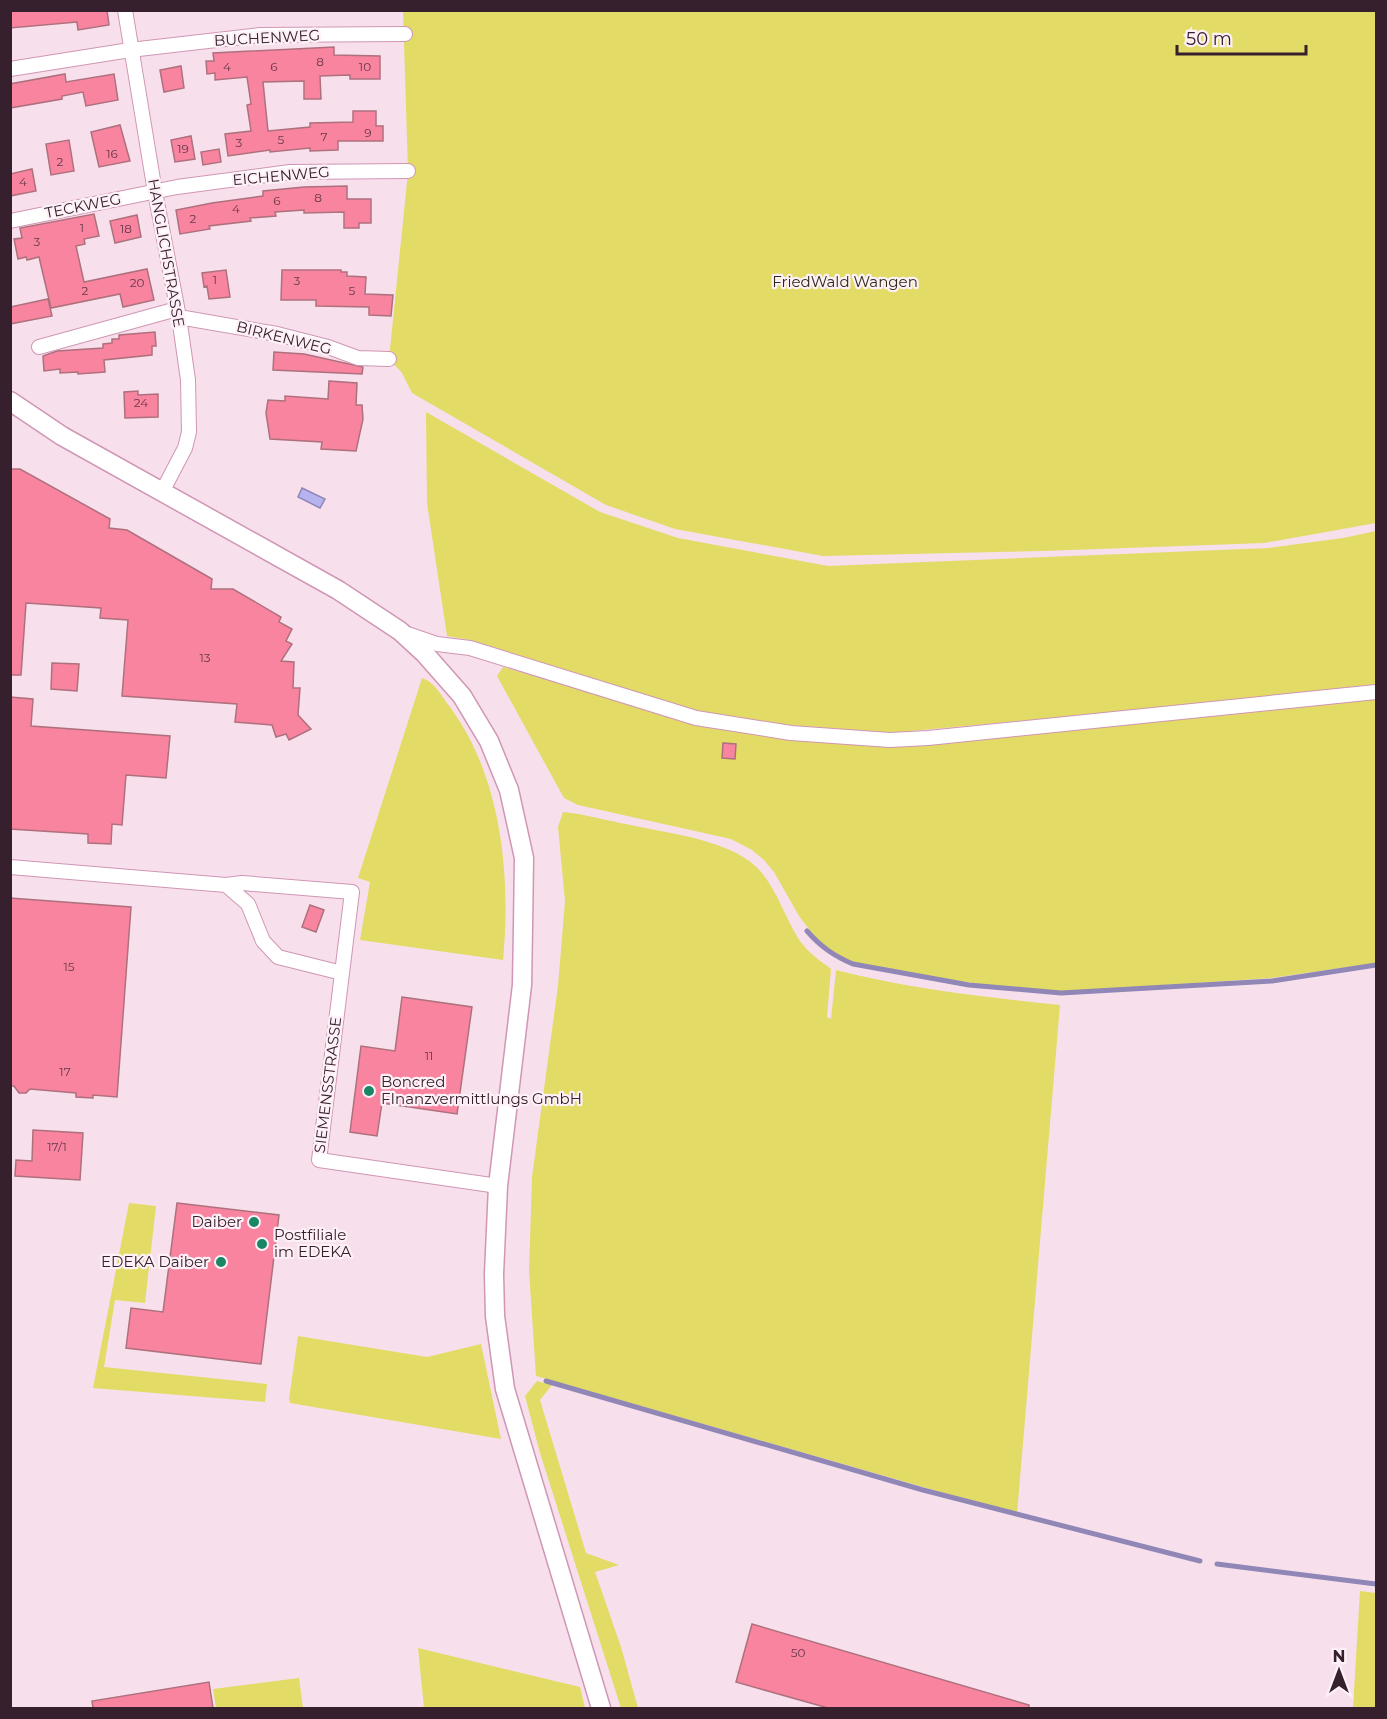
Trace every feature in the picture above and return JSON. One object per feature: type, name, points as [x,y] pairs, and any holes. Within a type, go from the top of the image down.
[{"type":"street","name":"HANGLICHSTRASSE","points":[[125,10],[188,380],[189,432],[162,492]]},
{"type":"street","name":"BUCHENWEG","points":[[10,69],[130,50],[260,35],[405,34]]},
{"type":"street","name":"EICHENWEG","points":[[155,192],[290,172],[408,171]]},
{"type":"street","name":"TECKWEG","points":[[10,221],[155,192]]},
{"type":"street","points":[[39,347],[178,313]]},
{"type":"street","name":"BIRKENWEG","points":[[178,313],[277,334],[328,347],[358,358],[389,359]]},
{"type":"street","points":[[10,401],[62,436],[338,590],[400,631],[425,654],[462,696],[489,741],[509,790],[524,858],[522,985],[498,1186],[494,1274],[495,1316],[505,1389],[601,1708]]},
{"type":"street","points":[[400,631],[437,644],[470,648],[696,718],[791,733],[880,739],[928,738],[1377,692]]},
{"type":"street","name":"SIEMENSSTRASSE","points":[[10,867],[226,885],[242,883],[352,892],[319,1160],[498,1186]]},
{"type":"street","points":[[226,885],[248,904],[263,941],[278,957],[342,973]]},
{"type":"green space","name":"FriedWald Wangen","points":[[403,11],[1376,11],[1376,523],[1264,543],[823,556],[675,529],[606,505],[412,393],[402,373],[389,359],[408,172]]},
{"type":"green space","points":[[426,412],[600,512],[678,538],[828,566],[1269,548],[1376,531],[1376,684],[1184,706],[888,733],[753,722],[636,696],[566,674],[503,650],[447,636],[427,503]]},
{"type":"green space","points":[[503,667],[708,727],[796,740],[886,744],[1376,698],[1376,963],[1271,978],[1061,992],[1014,989],[893,971],[852,962],[821,945],[799,916],[774,872],[752,850],[731,839],[578,805],[564,798],[497,676]]},
{"type":"green space","points":[[422,678],[438,690],[468,735],[492,796],[503,862],[505,928],[503,960],[360,940],[370,882],[358,878]]},
{"type":"green space","points":[[563,812],[683,835],[719,846],[750,862],[768,881],[801,943],[831,969],[827,1017],[831,1019],[836,970],[920,987],[1060,1005],[1017,1514],[536,1376],[529,1271],[532,1177],[558,986],[565,901],[558,827]]},
{"type":"green space","points":[[129,1203],[156,1206],[145,1303],[115,1300],[104,1367],[267,1384],[265,1402],[93,1388]]},
{"type":"green space","points":[[298,1336],[427,1357],[481,1344],[501,1439],[290,1403]]},
{"type":"green space","points":[[537,1381],[552,1385],[540,1400],[586,1553],[619,1565],[595,1572],[621,1647],[638,1708],[621,1708],[540,1453],[525,1396]]},
{"type":"green space","points":[[1360,1591],[1376,1593],[1376,1708],[1353,1708]]},
{"type":"green space","points":[[418,1648],[580,1687],[585,1708],[424,1708]]},
{"type":"green space","points":[[299,1678],[303,1708],[216,1708],[213,1689]]},
{"type":"water","points":[[302,488],[325,499],[320,508],[298,497]]},
{"type":"building","points":[[10,10],[107,10],[109,25],[78,30],[77,22],[10,28]]},
{"type":"building","points":[[334,47],[334,55],[380,56],[380,79],[350,79],[350,75],[320,76],[321,99],[304,99],[304,81],[263,82],[268,131],[310,127],[310,123],[353,122],[353,111],[376,111],[376,126],[383,126],[383,141],[338,141],[338,150],[310,151],[310,148],[270,152],[270,150],[228,156],[225,134],[251,131],[247,105],[251,104],[247,77],[215,80],[215,73],[207,74],[206,61],[214,61],[213,53]]},
{"type":"building","points":[[181,66],[184,88],[164,92],[160,70]]},
{"type":"building","points":[[65,74],[66,82],[114,74],[118,100],[86,106],[83,92],[62,96],[62,99],[10,108],[10,84]]},
{"type":"building","points":[[120,125],[130,161],[99,167],[91,132]]},
{"type":"building","points":[[191,136],[195,159],[175,162],[171,140]]},
{"type":"building","points":[[69,140],[74,171],[51,175],[46,144]]},
{"type":"building","points":[[219,149],[221,162],[203,165],[201,152]]},
{"type":"building","points":[[32,169],[36,191],[10,196],[10,174]]},
{"type":"building","points":[[347,186],[347,199],[371,199],[371,223],[359,223],[359,228],[344,228],[344,212],[304,213],[304,210],[275,212],[276,216],[250,218],[251,221],[209,226],[210,229],[180,234],[176,210],[263,196],[263,191]]},
{"type":"building","points":[[94,214],[99,236],[84,239],[85,244],[76,246],[84,282],[147,269],[154,300],[123,307],[120,294],[51,308],[39,257],[27,260],[26,257],[18,259],[14,239],[22,238],[20,228]]},
{"type":"building","points":[[137,215],[141,237],[115,243],[110,221]]},
{"type":"building","points":[[226,270],[230,297],[209,299],[202,273]]},
{"type":"building","points":[[282,270],[341,270],[341,272],[347,272],[347,276],[366,277],[365,294],[393,295],[391,316],[369,315],[369,307],[316,306],[316,300],[281,300]]},
{"type":"building","points":[[48,299],[52,316],[10,324],[10,307]]},
{"type":"building","points":[[155,332],[156,346],[152,346],[152,355],[104,360],[105,372],[78,374],[78,372],[60,373],[60,369],[44,371],[43,356],[57,351],[103,348],[103,344],[112,343],[112,339],[119,339],[119,335]]},
{"type":"building","points":[[274,352],[304,354],[363,367],[362,374],[273,370]]},
{"type":"building","points":[[329,381],[357,383],[356,405],[362,405],[363,419],[356,451],[321,449],[322,442],[270,439],[266,413],[268,400],[285,401],[285,396],[328,399]]},
{"type":"building","points":[[138,391],[138,395],[158,394],[158,417],[125,418],[124,392]]},
{"type":"building","points":[[10,469],[20,469],[110,519],[109,528],[127,530],[212,579],[211,589],[233,589],[281,617],[279,622],[292,629],[286,641],[292,644],[281,661],[294,662],[293,688],[300,688],[298,715],[311,729],[289,740],[286,734],[276,737],[272,725],[235,722],[237,704],[122,696],[128,620],[100,618],[101,608],[26,603],[21,675],[10,675]]},
{"type":"building","points":[[52,663],[79,664],[77,691],[51,689]]},
{"type":"building","points":[[10,697],[33,699],[31,726],[170,736],[166,778],[126,775],[122,825],[112,824],[111,844],[88,843],[88,834],[10,829]]},
{"type":"building","points":[[723,743],[736,744],[735,759],[722,758]]},
{"type":"building","points":[[10,898],[131,907],[117,1097],[93,1095],[93,1098],[76,1097],[76,1093],[30,1089],[26,1093],[19,1093],[14,1086],[10,1086]]},
{"type":"building","points":[[310,905],[324,910],[316,932],[302,927]]},
{"type":"building","points":[[402,997],[472,1007],[457,1114],[382,1103],[377,1136],[350,1132],[361,1046],[395,1051]]},
{"type":"building","points":[[33,1130],[83,1133],[80,1180],[15,1176],[16,1160],[32,1161]]},
{"type":"building","name":"EDEKA Daiber","points":[[177,1203],[279,1215],[261,1364],[126,1348],[131,1308],[163,1312]]},
{"type":"building","points":[[752,1624],[1029,1705],[1029,1708],[828,1708],[736,1682]]},
{"type":"building","points":[[209,1682],[213,1708],[93,1708],[92,1701]]},
{"type":"waterway","points":[[807,931],[828,950],[853,964],[969,985],[1061,993],[1272,981],[1376,965]]},
{"type":"waterway","points":[[546,1381],[923,1490],[1200,1561]]},
{"type":"waterway","points":[[1217,1564],[1376,1584]]},
{"type":"place","name":"Boncred FInanzvermittlungs GmbH","points":[[369,1091]]},
{"type":"place","name":"Daiber","points":[[254,1222]]},
{"type":"place","name":"Postfiliale im EDEKA","points":[[262,1244]]},
{"type":"place","name":"EDEKA Daiber","points":[[221,1262]]}]
